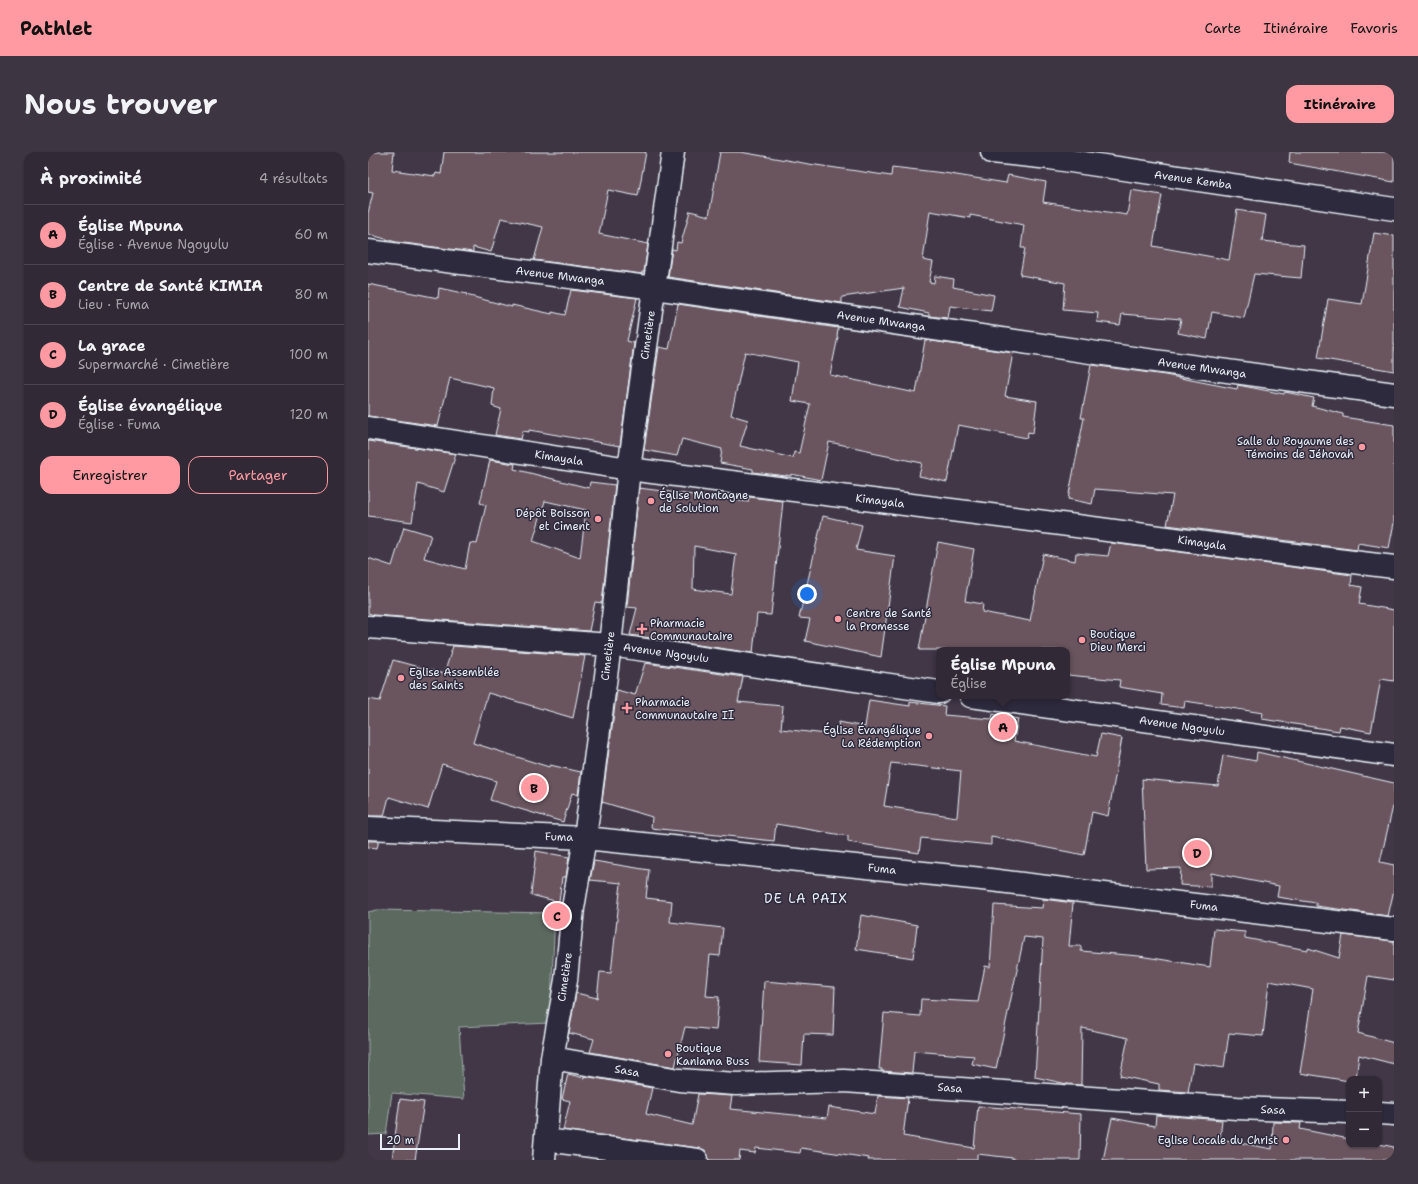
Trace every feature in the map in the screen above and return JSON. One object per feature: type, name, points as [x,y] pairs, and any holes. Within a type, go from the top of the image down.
[{"type":"street","name":"Cimetière","points":[[545,1150],[552,1058],[566,980],[573,908],[585,838],[610,645],[629,469],[673,152]]},
{"type":"street","name":"Avenue Kemba","points":[[992,152],[1050,158],[1394,209]]},
{"type":"street","name":"Avenue Mwanga","points":[[368,251],[655,288],[1104,354],[1394,394]]},
{"type":"street","name":"Kimayala","points":[[368,428],[629,469],[1295,555],[1394,566]]},
{"type":"street","name":"Avenue Ngoyulu","points":[[368,627],[610,645],[936,692]]},
{"type":"street","name":"Avenue Ngoyulu","points":[[993,699],[1394,755]]},
{"type":"street","name":"Fuma","points":[[368,828],[585,838],[974,878],[1394,929]]},
{"type":"street","name":"Sasa","points":[[552,1058],[679,1080],[736,1084],[844,1081],[1237,1108],[1346,1112]]},
{"type":"street","points":[[1382,1113],[1394,1114]]},
{"type":"street","points":[[545,1150],[697,1160]]},
{"type":"green space","points":[[377,910],[555,913],[550,1023],[459,1027],[464,1099],[392,1093],[386,1134],[368,1135],[368,912]]},
{"type":"building","points":[[368,152],[394,152],[392,170],[435,176],[436,173],[441,174],[444,152],[646,152],[638,196],[608,190],[599,234],[648,244],[644,272],[642,272],[642,274],[534,260],[543,227],[501,218],[491,252],[473,247],[473,252],[396,242],[368,234],[368,213],[373,193],[368,192]]},
{"type":"building","points":[[720,152],[740,152],[891,176],[892,167],[944,173],[1006,183],[1008,175],[1046,182],[1043,202],[1127,215],[1131,190],[1162,195],[1153,246],[1229,260],[1237,210],[1266,215],[1262,241],[1304,245],[1301,278],[1254,274],[1244,318],[1212,312],[1207,339],[1178,333],[1181,319],[1122,314],[1120,325],[1097,322],[1098,313],[1063,310],[1065,283],[1020,275],[1025,248],[1021,248],[1024,225],[970,215],[970,218],[930,211],[923,260],[933,262],[929,282],[934,283],[935,276],[954,279],[953,287],[994,295],[991,311],[950,306],[948,318],[929,316],[929,313],[900,307],[904,288],[842,297],[842,303],[668,277],[672,249],[676,250],[677,242],[681,243],[690,211],[709,216]]},
{"type":"building","points":[[1290,152],[1394,152],[1394,182],[1289,163]]},
{"type":"building","points":[[1374,233],[1394,236],[1394,371],[1318,358],[1328,299],[1362,304]]},
{"type":"building","points":[[368,284],[438,298],[439,288],[467,294],[466,295],[512,307],[512,305],[552,314],[552,312],[565,315],[571,290],[637,298],[627,341],[634,343],[620,446],[529,430],[529,432],[523,431],[521,439],[495,435],[501,409],[492,406],[494,388],[450,378],[438,426],[368,416]]},
{"type":"building","points":[[678,304],[838,328],[838,337],[830,375],[916,393],[925,340],[1013,353],[1005,396],[1037,401],[1033,433],[1028,432],[1027,438],[958,425],[947,482],[919,476],[922,463],[872,453],[872,451],[829,442],[821,480],[791,474],[791,476],[786,476],[753,472],[753,469],[720,463],[722,449],[682,439],[677,456],[644,450],[659,347],[669,349]],"holes":[[[745,352],[798,362],[792,401],[810,404],[799,453],[794,452],[793,458],[740,446],[748,420],[731,415]]]},
{"type":"building","points":[[1091,365],[1165,375],[1237,389],[1238,385],[1284,394],[1285,392],[1314,398],[1312,406],[1343,414],[1343,417],[1394,425],[1394,523],[1389,548],[1358,543],[1357,550],[1167,525],[1173,495],[1095,489],[1092,504],[1068,499],[1084,418],[1081,418]]},
{"type":"building","points":[[368,441],[456,454],[444,492],[418,484],[412,522],[368,516]]},
{"type":"building","points":[[490,460],[515,464],[514,469],[589,488],[590,482],[615,485],[602,603],[595,602],[589,631],[374,615],[368,613],[368,558],[392,566],[404,527],[431,535],[424,558],[465,569],[470,543],[477,544],[486,505],[480,503]],"holes":[[[545,501],[586,510],[580,558],[533,541]]]},
{"type":"building","points":[[639,488],[748,502],[749,497],[783,501],[771,615],[757,614],[753,653],[630,635],[637,608],[627,607]],"holes":[[[694,546],[736,554],[731,594],[693,589]]]},
{"type":"building","points":[[823,516],[862,525],[856,550],[895,556],[881,657],[805,641],[810,619],[799,618]]},
{"type":"building","points":[[938,542],[974,549],[965,601],[983,604],[982,612],[1030,621],[1043,554],[1075,561],[1076,553],[1108,556],[1111,543],[1352,575],[1351,585],[1362,587],[1359,604],[1394,610],[1394,681],[1381,679],[1371,732],[1340,726],[1339,731],[1262,719],[1263,713],[1185,701],[1184,708],[1161,705],[1162,694],[1119,687],[1120,680],[1070,675],[1070,647],[936,647],[936,650],[919,650]]},
{"type":"building","points":[[453,646],[585,656],[573,718],[488,693],[473,743],[549,767],[550,765],[581,772],[578,795],[572,793],[563,822],[490,800],[496,781],[442,764],[428,809],[389,797],[384,816],[368,816],[368,699],[380,701],[393,660],[444,674]]},
{"type":"building","points":[[645,663],[743,677],[738,702],[783,706],[781,729],[836,735],[839,722],[865,727],[869,700],[910,706],[910,702],[945,706],[944,715],[992,719],[993,714],[1018,719],[1014,741],[1096,757],[1101,734],[1122,738],[1108,816],[1092,812],[1084,855],[991,837],[991,845],[921,838],[919,853],[848,842],[848,836],[776,824],[774,841],[651,828],[652,817],[602,802],[617,690],[635,695]],"holes":[[[891,763],[961,771],[957,817],[884,806]]]},
{"type":"building","points":[[1257,752],[1394,783],[1394,802],[1380,862],[1394,865],[1394,890],[1388,916],[1316,906],[1316,903],[1277,897],[1279,886],[1211,873],[1211,887],[1180,885],[1181,868],[1146,869],[1142,779],[1218,786],[1223,755],[1256,761]]},
{"type":"building","points":[[368,841],[379,841],[377,848],[368,847]]},
{"type":"building","points":[[536,851],[569,857],[566,877],[562,877],[559,902],[531,895]]},
{"type":"building","points":[[594,861],[649,870],[646,898],[672,901],[670,922],[723,928],[720,956],[710,955],[706,996],[719,997],[716,1030],[685,1027],[675,1067],[590,1052],[594,1039],[569,1033],[576,993],[597,998],[600,972],[611,973],[621,883],[590,880]]},
{"type":"building","points":[[1043,899],[1073,903],[1069,946],[1081,946],[1081,951],[1139,956],[1210,967],[1214,929],[1245,932],[1245,938],[1307,950],[1308,948],[1339,958],[1343,935],[1394,941],[1394,980],[1368,976],[1358,1033],[1394,1043],[1394,1064],[1359,1055],[1356,1076],[1346,1076],[1346,1081],[1300,1073],[1313,989],[1269,981],[1263,1036],[1229,1033],[1224,1068],[1193,1063],[1188,1092],[1159,1090],[1159,1084],[1120,1076],[1128,1038],[1082,1028],[1081,1085],[1067,1084],[1035,1077],[1043,939],[1024,937],[996,1069],[972,1064],[974,1056],[914,1051],[912,1073],[881,1071],[882,1069],[879,1069],[884,1013],[920,1016],[921,999],[978,1002],[985,966],[990,967],[994,905],[1042,908]]},
{"type":"building","points":[[861,915],[917,925],[913,958],[856,949]]},
{"type":"building","points":[[764,981],[835,987],[833,1035],[804,1034],[802,1065],[759,1062]]},
{"type":"building","points":[[568,1074],[584,1078],[584,1076],[652,1088],[646,1114],[692,1125],[698,1094],[732,1096],[730,1109],[827,1118],[829,1107],[875,1114],[878,1096],[908,1098],[903,1136],[974,1148],[978,1106],[1081,1114],[1080,1160],[1013,1160],[1013,1158],[977,1154],[977,1160],[868,1160],[869,1158],[801,1148],[800,1153],[756,1148],[755,1153],[740,1151],[739,1160],[709,1160],[705,1150],[699,1148],[563,1130],[570,1101],[562,1099]]},
{"type":"building","points":[[400,1099],[424,1102],[415,1160],[392,1160]]},
{"type":"building","points":[[1156,1115],[1222,1120],[1220,1139],[1272,1149],[1273,1122],[1301,1123],[1300,1129],[1346,1138],[1346,1148],[1382,1148],[1382,1145],[1394,1147],[1394,1160],[1103,1160],[1112,1118],[1155,1126]]},
{"type":"place","name":"Salle du Royaume des Témoins de Jéhovah","points":[[1362,447]]},
{"type":"place","name":"Église Montagne de Solution","points":[[651,501]]},
{"type":"place","name":"Dépôt Boisson et Ciment","points":[[598,519]]},
{"type":"place","name":"Centre de Santé la Promesse","points":[[838,619]]},
{"type":"place","name":"Pharmacie Communautaire","points":[[642,629]]},
{"type":"place","name":"Boutique Dieu Merci","points":[[1082,640]]},
{"type":"place","name":"Eglise Assemblée des Saints","points":[[401,678]]},
{"type":"place","name":"Pharmacie Communautaire II","points":[[627,708]]},
{"type":"place","name":"Église Mpuna","points":[[1003,727]]},
{"type":"place","name":"Église Évangélique La Rédemption","points":[[929,736]]},
{"type":"place","name":"Centre de Santé KIMIA","points":[[534,788]]},
{"type":"place","name":"Église évangélique","points":[[1197,853]]},
{"type":"place","name":"La grace","points":[[557,916]]},
{"type":"place","name":"Boutique Kaniama Buss","points":[[668,1054]]},
{"type":"place","name":"Eglise Locale du Christ","points":[[1286,1140]]},
{"type":"district","name":"DE LA PAIX","points":[[806,898]]}]
